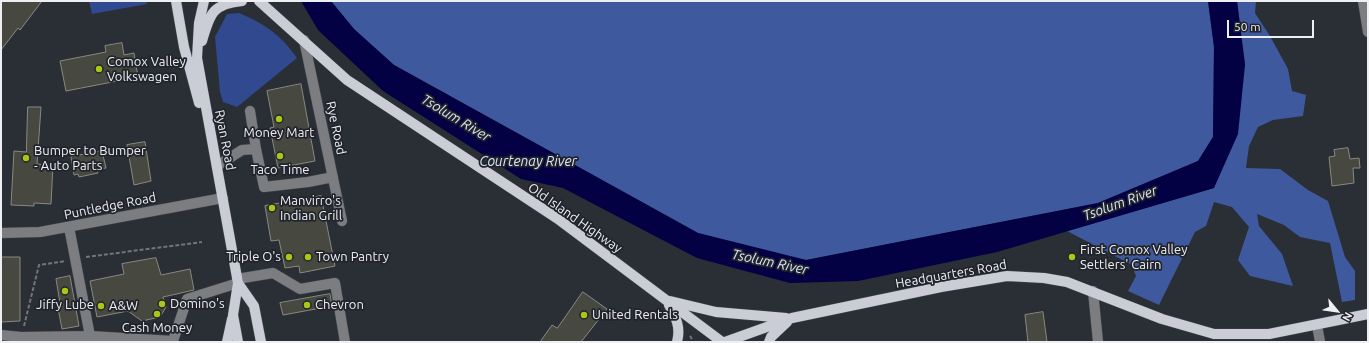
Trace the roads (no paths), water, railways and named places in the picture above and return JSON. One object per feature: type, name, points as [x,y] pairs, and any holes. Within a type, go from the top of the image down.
[{"type":"main road","points":[[176,1],[184,47],[217,166]]},
{"type":"main road","name":"Ryan Road","points":[[204,1],[199,23],[197,58],[238,281],[233,315],[238,342]]},
{"type":"main road","points":[[197,58],[206,27],[215,9],[228,2],[242,1]]},
{"type":"main road","points":[[246,1],[261,2]]},
{"type":"main road","name":"Old Island Highway","points":[[261,2],[347,80],[558,219],[722,342]]},
{"type":"main road","name":"Headquarters Road","points":[[725,342],[792,318],[941,287],[1007,276],[1044,278],[1067,282],[1162,319],[1214,334],[1269,334],[1368,314]]},
{"type":"main road","name":"Ryan Road","points":[[238,281],[254,306],[261,340]]},
{"type":"main road","points":[[666,300],[716,312],[792,318]]},
{"type":"main road","points":[[666,300],[678,320],[679,334],[677,342]]},
{"type":"main road","points":[[227,342],[233,315]]},
{"type":"main road","points":[[769,342],[771,337],[792,318]]},
{"type":"street","points":[[1363,1],[1368,32]]},
{"type":"street","name":"Rye Road","points":[[304,40],[342,221]]},
{"type":"street","points":[[250,111],[264,187],[308,182],[333,177]]},
{"type":"street","points":[[217,166],[242,150],[256,148]]},
{"type":"street","name":"Puntledge Road","points":[[1,233],[40,232],[223,198]]},
{"type":"street","points":[[69,227],[90,336]]},
{"type":"street","points":[[1,335],[21,340],[90,336],[173,341],[187,299],[238,281],[272,273],[300,289],[335,283],[345,342]]},
{"type":"street","points":[[1093,291],[1098,342]]},
{"type":"street","points":[[1316,325],[1320,342]]},
{"type":"water","name":"Courtenay River","points":[[301,1],[331,1],[354,29],[394,65],[698,233],[806,260],[1098,203],[1198,161],[1213,137],[1214,47],[1208,1],[1237,1],[1245,65],[1238,134],[1214,188],[997,252],[858,281],[790,283],[697,258],[563,188],[521,179],[383,91],[318,30]]},
{"type":"place","name":"Comox Valley Volkswagen","points":[[99,69]]},
{"type":"place","name":"Money Mart","points":[[279,119]]},
{"type":"place","name":"Taco Time","points":[[280,156]]},
{"type":"place","name":"Bumper to Bumper - Auto Parts","points":[[26,158]]},
{"type":"place","name":"Manvirro's Indian Grill","points":[[272,208]]},
{"type":"place","name":"Triple O's","points":[[289,257]]},
{"type":"place","name":"Town Pantry","points":[[308,257]]},
{"type":"place","name":"First Comox Valley Settlers' Cairn","points":[[1072,257]]},
{"type":"place","name":"Jiffy Lube","points":[[65,291]]},
{"type":"place","name":"Domino's","points":[[162,304]]},
{"type":"place","name":"Chevron","points":[[307,305]]},
{"type":"place","name":"A&W","points":[[101,306]]},
{"type":"place","name":"Cash Money","points":[[157,314]]},
{"type":"place","name":"United Rentals","points":[[584,315]]},
{"type":"water label","name":"Tsolum River","points":[[456,118]]},
{"type":"water label","name":"Tsolum River","points":[[1120,203]]},
{"type":"water label","name":"Tsolum River","points":[[770,262]]}]
